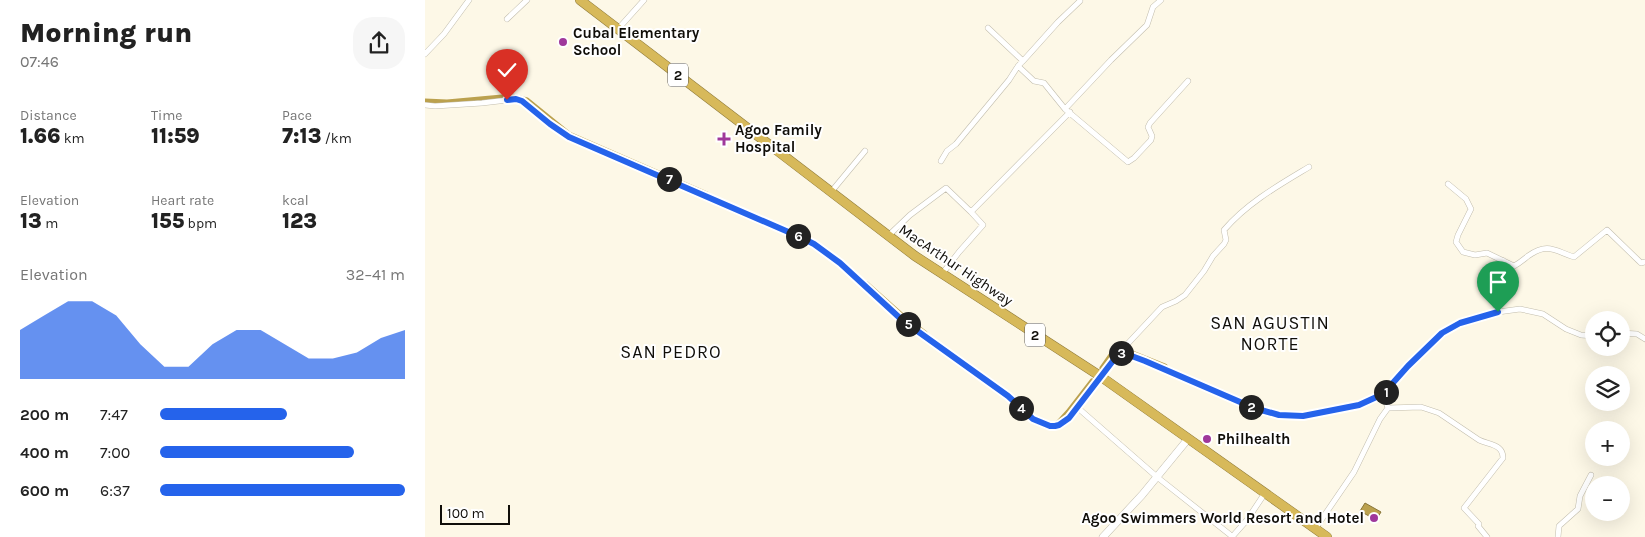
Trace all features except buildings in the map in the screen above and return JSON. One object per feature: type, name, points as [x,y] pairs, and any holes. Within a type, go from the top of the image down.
[{"type":"highway","name":"MacArthur Highway","points":[[580,0],[889,236],[942,274],[1100,376],[1327,537]]},
{"type":"street","points":[[425,54],[444,34],[469,0]]},
{"type":"street","points":[[507,19],[527,0]]},
{"type":"street","points":[[618,29],[644,0]]},
{"type":"street","points":[[971,212],[1068,110],[1111,60],[1147,25],[1152,9],[1161,0]]},
{"type":"street","points":[[941,161],[947,151],[1009,80],[1018,66],[1057,22],[1080,1]]},
{"type":"street","points":[[988,28],[1023,61]]},
{"type":"street","points":[[1018,66],[1032,80],[1044,83],[1068,110],[1128,162],[1151,140],[1152,136],[1148,127],[1150,123],[1188,81]]},
{"type":"street","points":[[425,105],[482,103],[516,99],[522,101],[569,137],[814,244],[855,276],[902,320],[1003,392],[1033,419],[1050,426],[1059,425],[1069,418],[1119,353],[1162,307],[1185,295],[1224,244],[1226,240],[1224,230],[1245,210],[1279,184],[1309,167]]},
{"type":"street","points":[[831,192],[865,151]]},
{"type":"street","points":[[1448,184],[1466,199],[1471,209],[1456,242],[1463,252],[1475,255],[1487,253],[1514,266],[1537,250],[1544,248],[1560,250],[1575,257],[1607,230],[1641,263],[1645,262]]},
{"type":"street","points":[[889,236],[910,215],[946,188],[983,225],[942,274]]},
{"type":"street","points":[[1498,312],[1492,296],[1487,291],[1486,284],[1504,261]]},
{"type":"street","points":[[1119,353],[1145,361],[1254,408],[1279,415],[1303,416],[1359,405],[1383,394],[1442,333],[1460,323],[1498,312],[1520,309],[1543,314],[1566,330],[1585,335]]},
{"type":"street","points":[[1630,334],[1637,334],[1645,339]]},
{"type":"street","points":[[1383,394],[1388,408]]},
{"type":"street","points":[[1388,408],[1421,407],[1439,412],[1479,440],[1497,446],[1503,453],[1503,458],[1464,507],[1479,523],[1478,526],[1487,537]]},
{"type":"street","points":[[1078,408],[1157,477],[1233,537],[1265,493]]},
{"type":"street","points":[[1315,529],[1354,472],[1380,419],[1388,408]]},
{"type":"street","points":[[1103,537],[1188,439]]},
{"type":"street","points":[[1558,537],[1559,526],[1578,509],[1580,496],[1591,475]]},
{"type":"shaded area","points":[[1365,503],[1381,512],[1376,520],[1360,511]]},
{"type":"waterway","points":[[425,101],[447,102],[512,96],[527,100],[569,134],[707,194]]},
{"type":"waterway","points":[[867,284],[925,333]]},
{"type":"waterway","points":[[1102,368],[1116,348],[1120,347]]},
{"type":"waterway","points":[[1125,350],[1165,366]]},
{"type":"waterway","points":[[1058,423],[1092,381]]},
{"type":"waterway","points":[[1007,393],[1027,410]]},
{"type":"place","name":"Cubal Elementary School","points":[[563,42]]},
{"type":"place","name":"Agoo Family Hospital","points":[[724,139]]},
{"type":"place","name":"Philhealth","points":[[1207,439]]},
{"type":"place","name":"Agoo Swimmers World Resort and Hotel","points":[[1374,518]]},
{"type":"district","name":"SAN AGUSTIN NORTE","points":[[1270,333]]},
{"type":"district","name":"SAN PEDRO","points":[[671,352]]},
{"type":"route","points":[[507,100],[516,99],[522,101],[569,137],[814,244],[840,263],[902,320],[997,387],[1033,419],[1050,426],[1059,425],[1069,418],[1119,353],[1145,361],[1254,408],[1279,415],[1290,417],[1303,416],[1359,405],[1387,391],[1408,366],[1442,333],[1460,323],[1498,312]]}]
